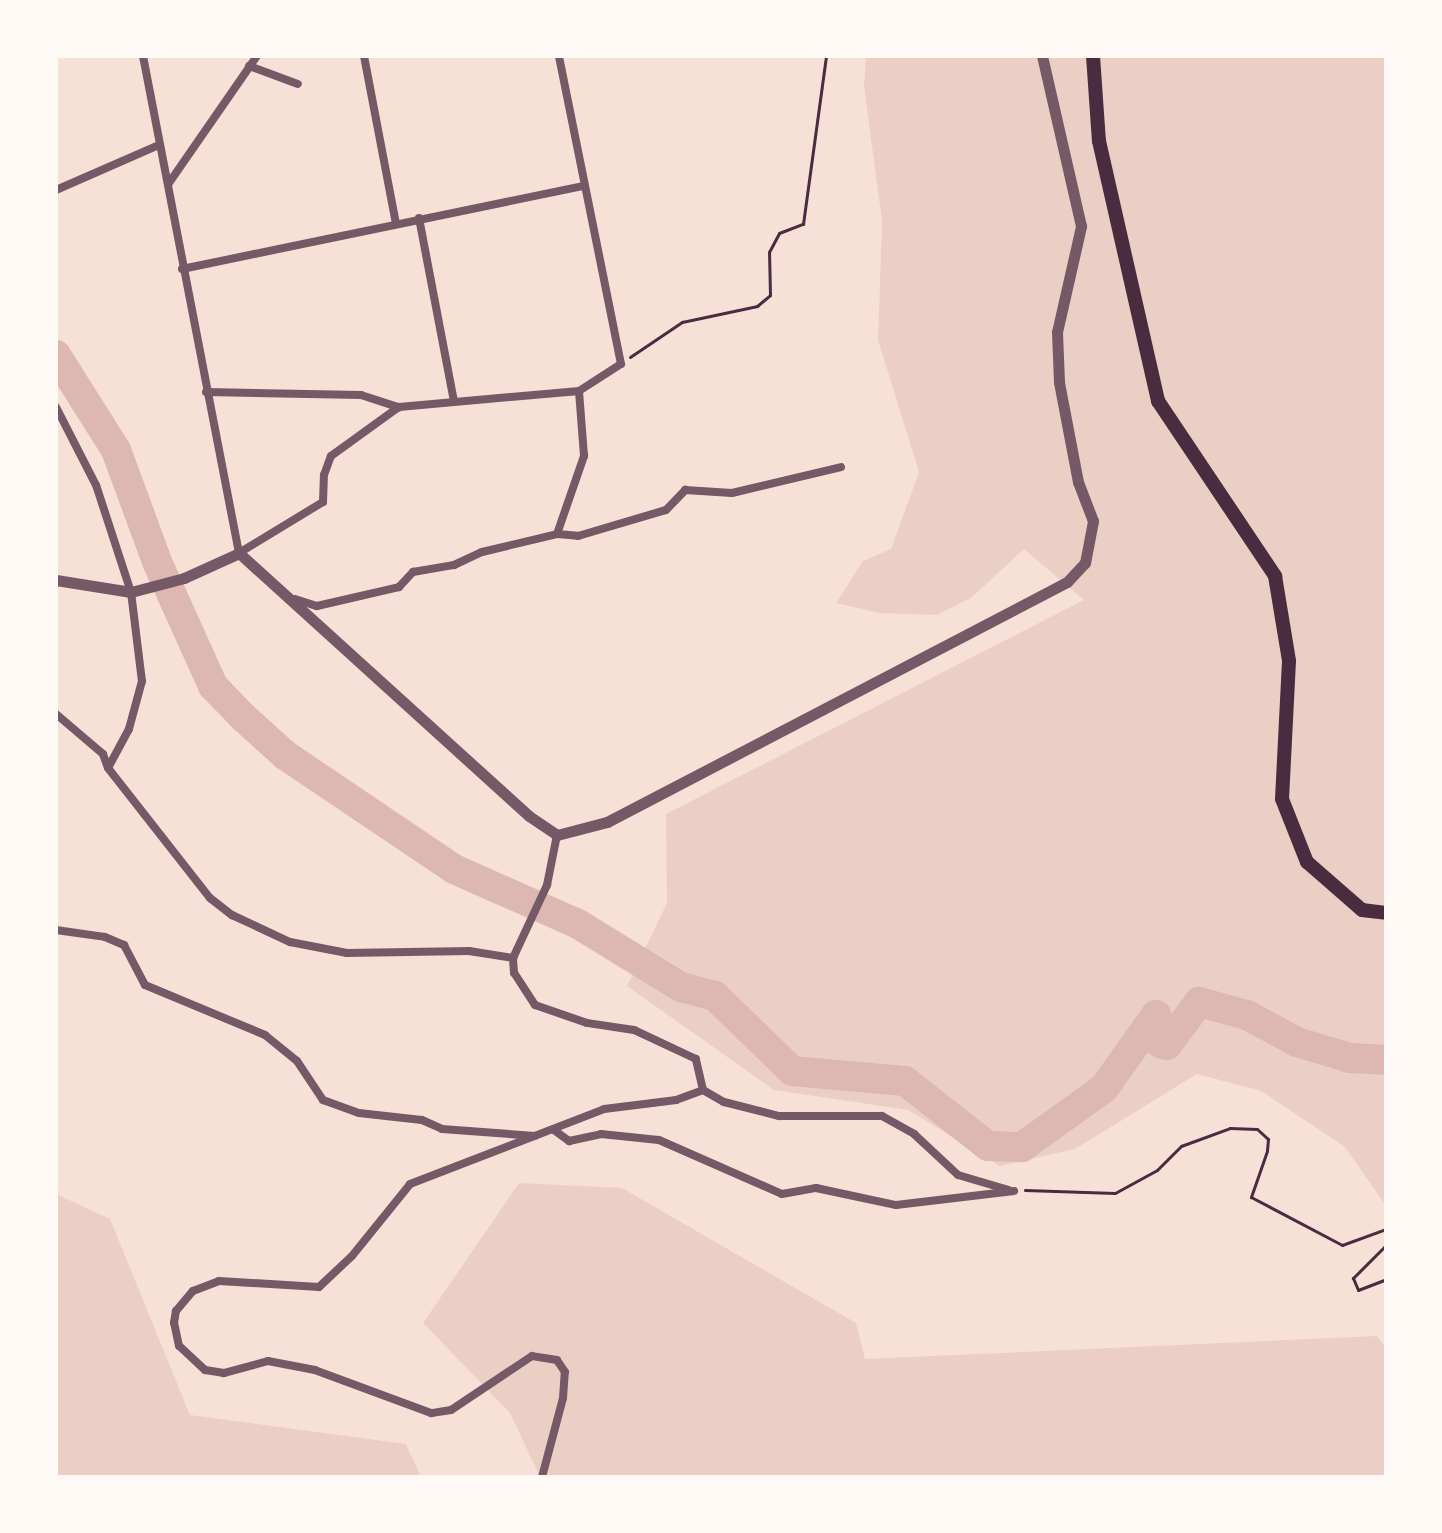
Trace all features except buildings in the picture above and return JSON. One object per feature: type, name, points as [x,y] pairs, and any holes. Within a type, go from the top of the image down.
[{"type":"main road","points":[[1093,56],[1099,141],[1158,401],[1275,576],[1289,661],[1282,799],[1307,862],[1362,910],[1386,913]]},
{"type":"street","points":[[143,56],[239,553],[295,599],[461,755],[557,835]]},
{"type":"street","points":[[169,183],[257,56]]},
{"type":"street","points":[[364,56],[396,224]]},
{"type":"street","points":[[206,392],[361,395],[399,407],[579,391],[621,364],[559,56]]},
{"type":"street","points":[[557,835],[607,822],[782,732],[1067,582],[1085,563],[1093,521],[1070,447],[1057,332],[1081,226],[1042,56]]},
{"type":"street","points":[[249,66],[298,84]]},
{"type":"street","points":[[56,190],[159,145]]},
{"type":"street","points":[[182,269],[583,186]]},
{"type":"street","points":[[419,218],[454,401]]},
{"type":"street","points":[[557,534],[584,456],[579,391]]},
{"type":"street","points":[[56,407],[96,485],[131,592],[142,681],[129,729],[108,768]]},
{"type":"street","points":[[56,580],[131,592],[184,578],[239,553],[323,502],[324,475],[331,456],[399,407]]},
{"type":"street","points":[[295,599],[317,606],[399,587],[413,572],[557,534],[578,536],[666,510],[685,490],[732,493],[841,467]]},
{"type":"street","points":[[56,714],[103,754],[108,768],[210,898],[232,915],[279,937],[347,953],[469,951],[513,958]]},
{"type":"street","points":[[557,835],[547,885],[513,958],[514,973],[535,1005],[659,1040],[696,1059],[703,1090],[724,1102],[779,1116],[882,1116],[914,1134],[958,1175],[1014,1191]]},
{"type":"street","points":[[56,930],[105,937],[124,945],[145,985],[265,1035],[297,1061],[323,1100],[359,1113],[422,1120],[442,1129],[540,1137]]},
{"type":"street","points":[[542,1477],[563,1398],[565,1372],[557,1360],[532,1356],[451,1410],[431,1413],[315,1370],[268,1361],[224,1373],[205,1370],[179,1346],[174,1323],[176,1311],[193,1291],[219,1281],[319,1287],[352,1256],[410,1184],[468,1158],[540,1137],[604,1109],[676,1100],[703,1090]]},
{"type":"street","points":[[554,1130],[569,1141],[601,1134],[659,1140],[782,1194],[816,1188],[896,1205],[1014,1191]]},
{"type":"path","points":[[621,364],[682,322],[757,306],[770,295],[769,252],[779,233],[803,224],[826,56]]},
{"type":"path","points":[[1014,1191],[1057,1187],[1115,1193],[1157,1170],[1181,1146],[1230,1128],[1257,1129],[1268,1139],[1267,1151],[1251,1197],[1342,1245],[1386,1229]]},
{"type":"path","points":[[1386,1245],[1353,1278],[1358,1290],[1386,1279]]},
{"type":"shaded area","points":[[866,56],[1386,56],[1386,1206],[1345,1147],[1261,1091],[1197,1074],[1075,1149],[1000,1166],[908,1110],[774,1090],[627,986],[667,903],[666,814],[1084,600],[1024,549],[971,598],[937,615],[879,613],[836,603],[863,561],[891,549],[919,472],[878,340],[882,221],[864,86]]},
{"type":"shaded area","points":[[519,1183],[622,1188],[856,1323],[865,1359],[1377,1336],[1386,1347],[1386,1477],[540,1477],[510,1413],[423,1323]]},
{"type":"shaded area","points":[[56,1194],[110,1219],[190,1415],[406,1444],[421,1477],[56,1477]]},
{"type":"waterway","points":[[56,355],[116,450],[158,564],[213,686],[243,717],[285,755],[454,869],[578,924],[681,987],[715,996],[792,1071],[905,1081],[988,1146],[1022,1147],[1104,1088],[1156,1015],[1160,1043],[1167,1045],[1199,1002],[1247,1015],[1297,1042],[1350,1058],[1386,1060]]}]
